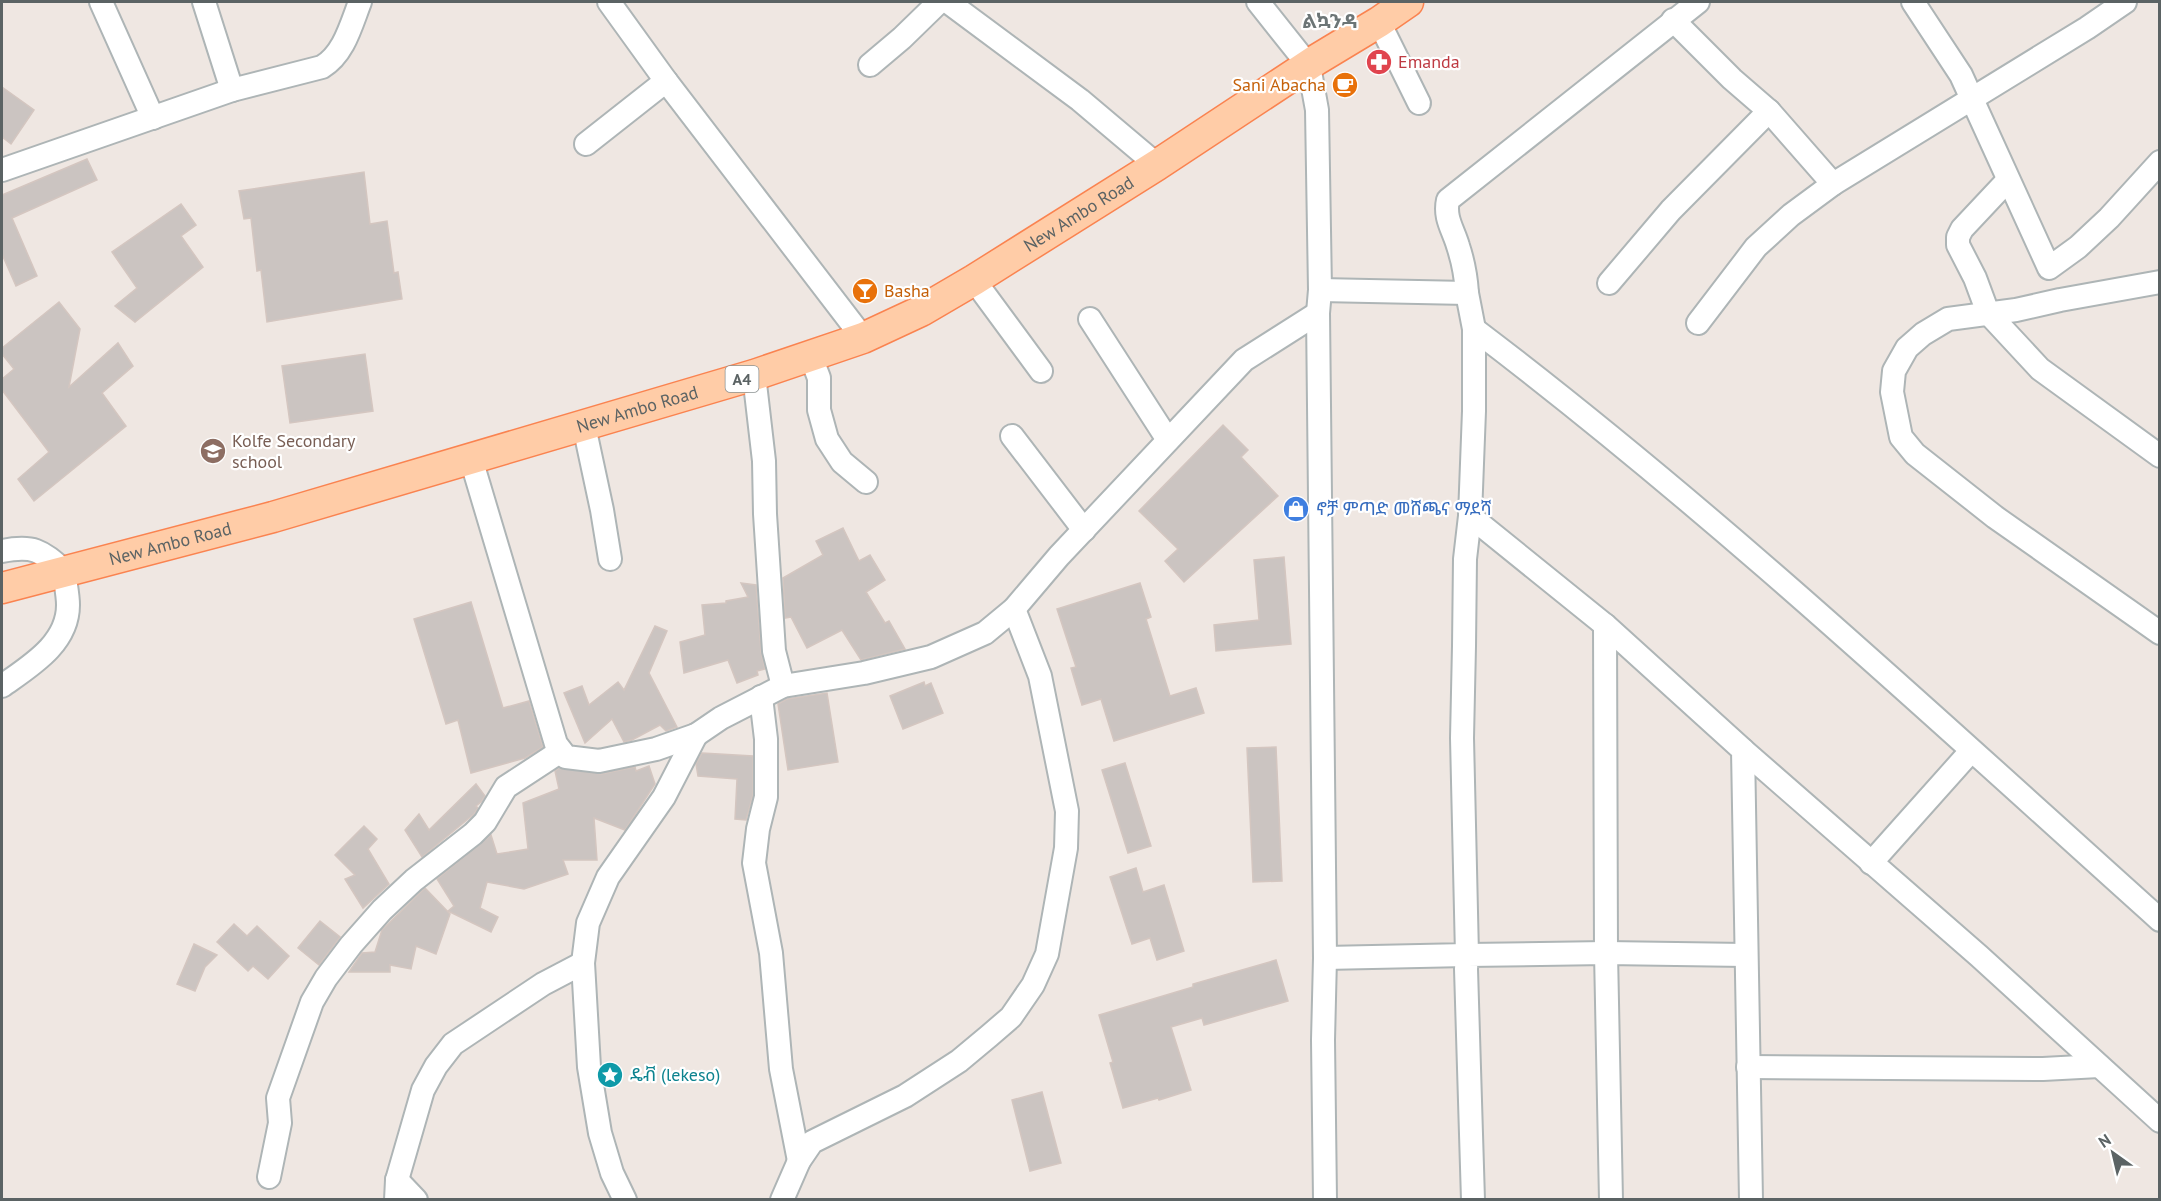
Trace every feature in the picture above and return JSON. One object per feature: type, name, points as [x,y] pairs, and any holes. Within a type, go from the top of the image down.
[{"type":"main road","name":"New Ambo Road","points":[[2,588],[264,520],[754,375],[863,338],[921,311],[974,280],[1157,165],[1408,2]]},
{"type":"street","points":[[101,2],[153,118]]},
{"type":"street","points":[[204,2],[232,90]]},
{"type":"street","points":[[2,170],[232,90],[322,67],[333,61],[341,49],[360,2]]},
{"type":"street","points":[[609,2],[666,81],[863,338]]},
{"type":"street","points":[[870,65],[939,2]]},
{"type":"street","points":[[948,2],[1080,100],[1157,165]]},
{"type":"street","points":[[1258,2],[1309,66],[1317,110],[1325,1200]]},
{"type":"street","points":[[1473,1200],[1462,738],[1465,559],[1470,516],[1474,411],[1474,329],[1465,271],[1446,212],[1448,200],[1698,2]]},
{"type":"street","points":[[1698,323],[1756,247],[1791,215],[1833,184],[2087,28],[2125,2]]},
{"type":"street","points":[[1921,4],[1961,75],[2049,268],[2060,300]]},
{"type":"street","points":[[1673,20],[1732,79],[1769,111],[1833,184]]},
{"type":"street","points":[[1379,22],[1419,103]]},
{"type":"street","points":[[586,144],[666,81]]},
{"type":"street","points":[[1609,283],[1671,210],[1769,111]]},
{"type":"street","points":[[2049,268],[2078,247],[2109,218],[2160,162]]},
{"type":"street","points":[[2008,180],[1962,229],[1958,237],[1958,244],[1975,278],[1988,313],[2040,369],[2160,456]]},
{"type":"street","points":[[974,280],[1041,371]]},
{"type":"street","points":[[2160,282],[2016,310],[1948,320],[1923,334],[1908,348],[1894,371],[1892,392],[1902,438],[1915,454],[1995,517],[2160,633]]},
{"type":"street","points":[[1320,290],[1467,293]]},
{"type":"street","points":[[471,459],[549,722],[561,751],[566,757],[599,761],[656,748],[696,735],[721,718],[783,686],[864,674],[931,657],[985,633],[1014,609],[1084,530],[1244,360],[1317,313]]},
{"type":"street","points":[[1090,319],[1168,440]]},
{"type":"street","points":[[1474,329],[1534,375],[1716,525],[2160,920]]},
{"type":"street","points":[[811,357],[819,378],[819,410],[827,439],[842,462],[866,482]]},
{"type":"street","points":[[754,375],[764,461],[774,651],[783,686]]},
{"type":"street","points":[[584,426],[602,510],[609,559]]},
{"type":"street","points":[[1012,436],[1084,530]]},
{"type":"street","points":[[1470,516],[1605,625],[1743,750],[1979,956],[2160,1121]]},
{"type":"street","points":[[2,551],[27,547],[41,552],[64,572],[68,605],[66,621],[57,641],[33,665],[2,686]]},
{"type":"street","points":[[782,1200],[799,1161],[812,1142],[905,1096],[959,1061],[1011,1017],[1034,985],[1047,954],[1066,848],[1067,811],[1040,675],[1014,609]]},
{"type":"street","points":[[1605,625],[1605,954],[1611,1200]]},
{"type":"street","points":[[761,697],[766,739],[766,797],[758,829],[754,863],[771,953],[781,1069],[799,1161]]},
{"type":"street","points":[[625,1200],[612,1173],[600,1133],[589,1067],[583,963],[588,923],[608,877],[664,797],[696,735]]},
{"type":"street","points":[[1743,750],[1751,1200]]},
{"type":"street","points":[[269,1177],[280,1124],[278,1098],[312,1002],[326,978],[382,910],[414,880],[485,822],[506,787],[561,751]]},
{"type":"street","points":[[1871,863],[1971,751]]},
{"type":"street","points":[[1325,958],[1605,954],[1746,955]]},
{"type":"street","points":[[416,1200],[396,1190],[423,1090],[436,1066],[453,1044],[543,984],[583,963]]},
{"type":"street","points":[[1748,1067],[2043,1069],[2099,1066]]},
{"type":"building","points":[[2,87],[34,110],[11,144],[2,137]]},
{"type":"building","points":[[87,159],[97,180],[12,218],[37,276],[16,286],[2,254],[2,195]]},
{"type":"building","points":[[364,172],[370,224],[387,221],[394,273],[398,272],[402,299],[267,322],[261,270],[257,271],[251,218],[244,219],[239,191]]},
{"type":"building","points":[[181,204],[196,225],[181,236],[203,267],[135,322],[115,306],[137,288],[112,252]]},
{"type":"building","points":[[59,302],[80,329],[69,387],[118,343],[133,366],[102,393],[126,426],[34,501],[18,479],[49,452],[2,390],[2,379],[14,369],[2,354],[2,348]]},
{"type":"building","points":[[365,354],[373,411],[290,423],[282,366]]},
{"type":"building","points":[[1223,425],[1248,450],[1241,457],[1278,496],[1184,582],[1165,561],[1178,549],[1139,511]]},
{"type":"building","points":[[843,528],[859,561],[870,555],[885,580],[866,592],[885,623],[889,621],[905,649],[861,660],[842,630],[807,648],[791,617],[785,618],[783,578],[823,555],[816,541]]},
{"type":"building","points":[[1284,557],[1291,644],[1216,651],[1214,625],[1259,620],[1254,560]]},
{"type":"building","points":[[741,583],[756,585],[761,652],[765,669],[757,671],[758,675],[737,683],[728,660],[684,673],[680,642],[705,635],[702,605],[726,603],[726,601],[748,597]]},
{"type":"building","points":[[1140,583],[1151,617],[1146,619],[1170,696],[1196,688],[1204,713],[1114,741],[1101,699],[1082,705],[1071,668],[1076,667],[1057,609]]},
{"type":"building","points":[[471,602],[503,708],[529,701],[543,747],[525,758],[471,773],[458,720],[446,724],[414,619]]},
{"type":"building","points":[[655,626],[667,631],[649,673],[677,727],[666,731],[660,725],[624,742],[612,719],[585,743],[564,693],[582,686],[589,705],[618,682],[624,690]]},
{"type":"building","points":[[924,682],[925,686],[931,683],[943,713],[903,729],[890,696]]},
{"type":"building","points":[[827,693],[838,762],[788,770],[778,704],[787,699]]},
{"type":"building","points":[[1276,747],[1282,881],[1253,882],[1247,748]]},
{"type":"building","points":[[702,753],[753,756],[753,795],[746,820],[735,819],[737,779],[698,776],[696,764]]},
{"type":"building","points":[[1125,763],[1151,846],[1128,853],[1102,770]]},
{"type":"building","points":[[649,766],[655,784],[625,830],[594,818],[597,860],[563,860],[568,874],[524,889],[487,882],[480,908],[498,917],[491,932],[448,911],[454,906],[437,879],[491,835],[497,854],[528,849],[523,803],[559,789],[555,771],[559,768],[601,774],[635,767],[636,771]]},
{"type":"building","points":[[476,784],[485,796],[476,806],[478,808],[474,814],[422,857],[405,830],[419,814],[429,830]]},
{"type":"building","points":[[364,826],[377,839],[368,849],[389,884],[363,908],[345,879],[355,875],[335,855]]},
{"type":"building","points":[[1136,868],[1143,892],[1164,885],[1184,951],[1157,960],[1150,938],[1132,944],[1110,877]]},
{"type":"building","points":[[425,888],[450,914],[436,954],[416,946],[411,969],[390,965],[390,972],[349,972],[362,953],[375,952],[382,930]]},
{"type":"building","points":[[320,921],[340,937],[319,965],[298,948]]},
{"type":"building","points":[[234,924],[247,936],[257,926],[289,956],[268,979],[253,966],[248,971],[217,942]]},
{"type":"building","points":[[194,944],[217,955],[205,967],[195,991],[177,984]]},
{"type":"building","points":[[1276,960],[1288,1001],[1204,1025],[1202,1018],[1171,1027],[1191,1090],[1123,1108],[1110,1063],[1113,1062],[1099,1015]]},
{"type":"building","points":[[1042,1092],[1061,1163],[1030,1171],[1012,1100]]},
{"type":"place","name":"Emanda","points":[[1379,62]]},
{"type":"place","name":"Sani Abacha","points":[[1345,85]]},
{"type":"place","name":"Basha","points":[[865,291]]},
{"type":"place","name":"Kolfe Secondary school","points":[[213,451]]},
{"type":"place","name":"ኖቻ ምጣድ መሸጫና ማደሻ","points":[[1296,509]]},
{"type":"place","name":"ዴቭ (lekeso)","points":[[610,1075]]},
{"type":"district","name":"ልኳንዳ","points":[[1330,21]]}]
